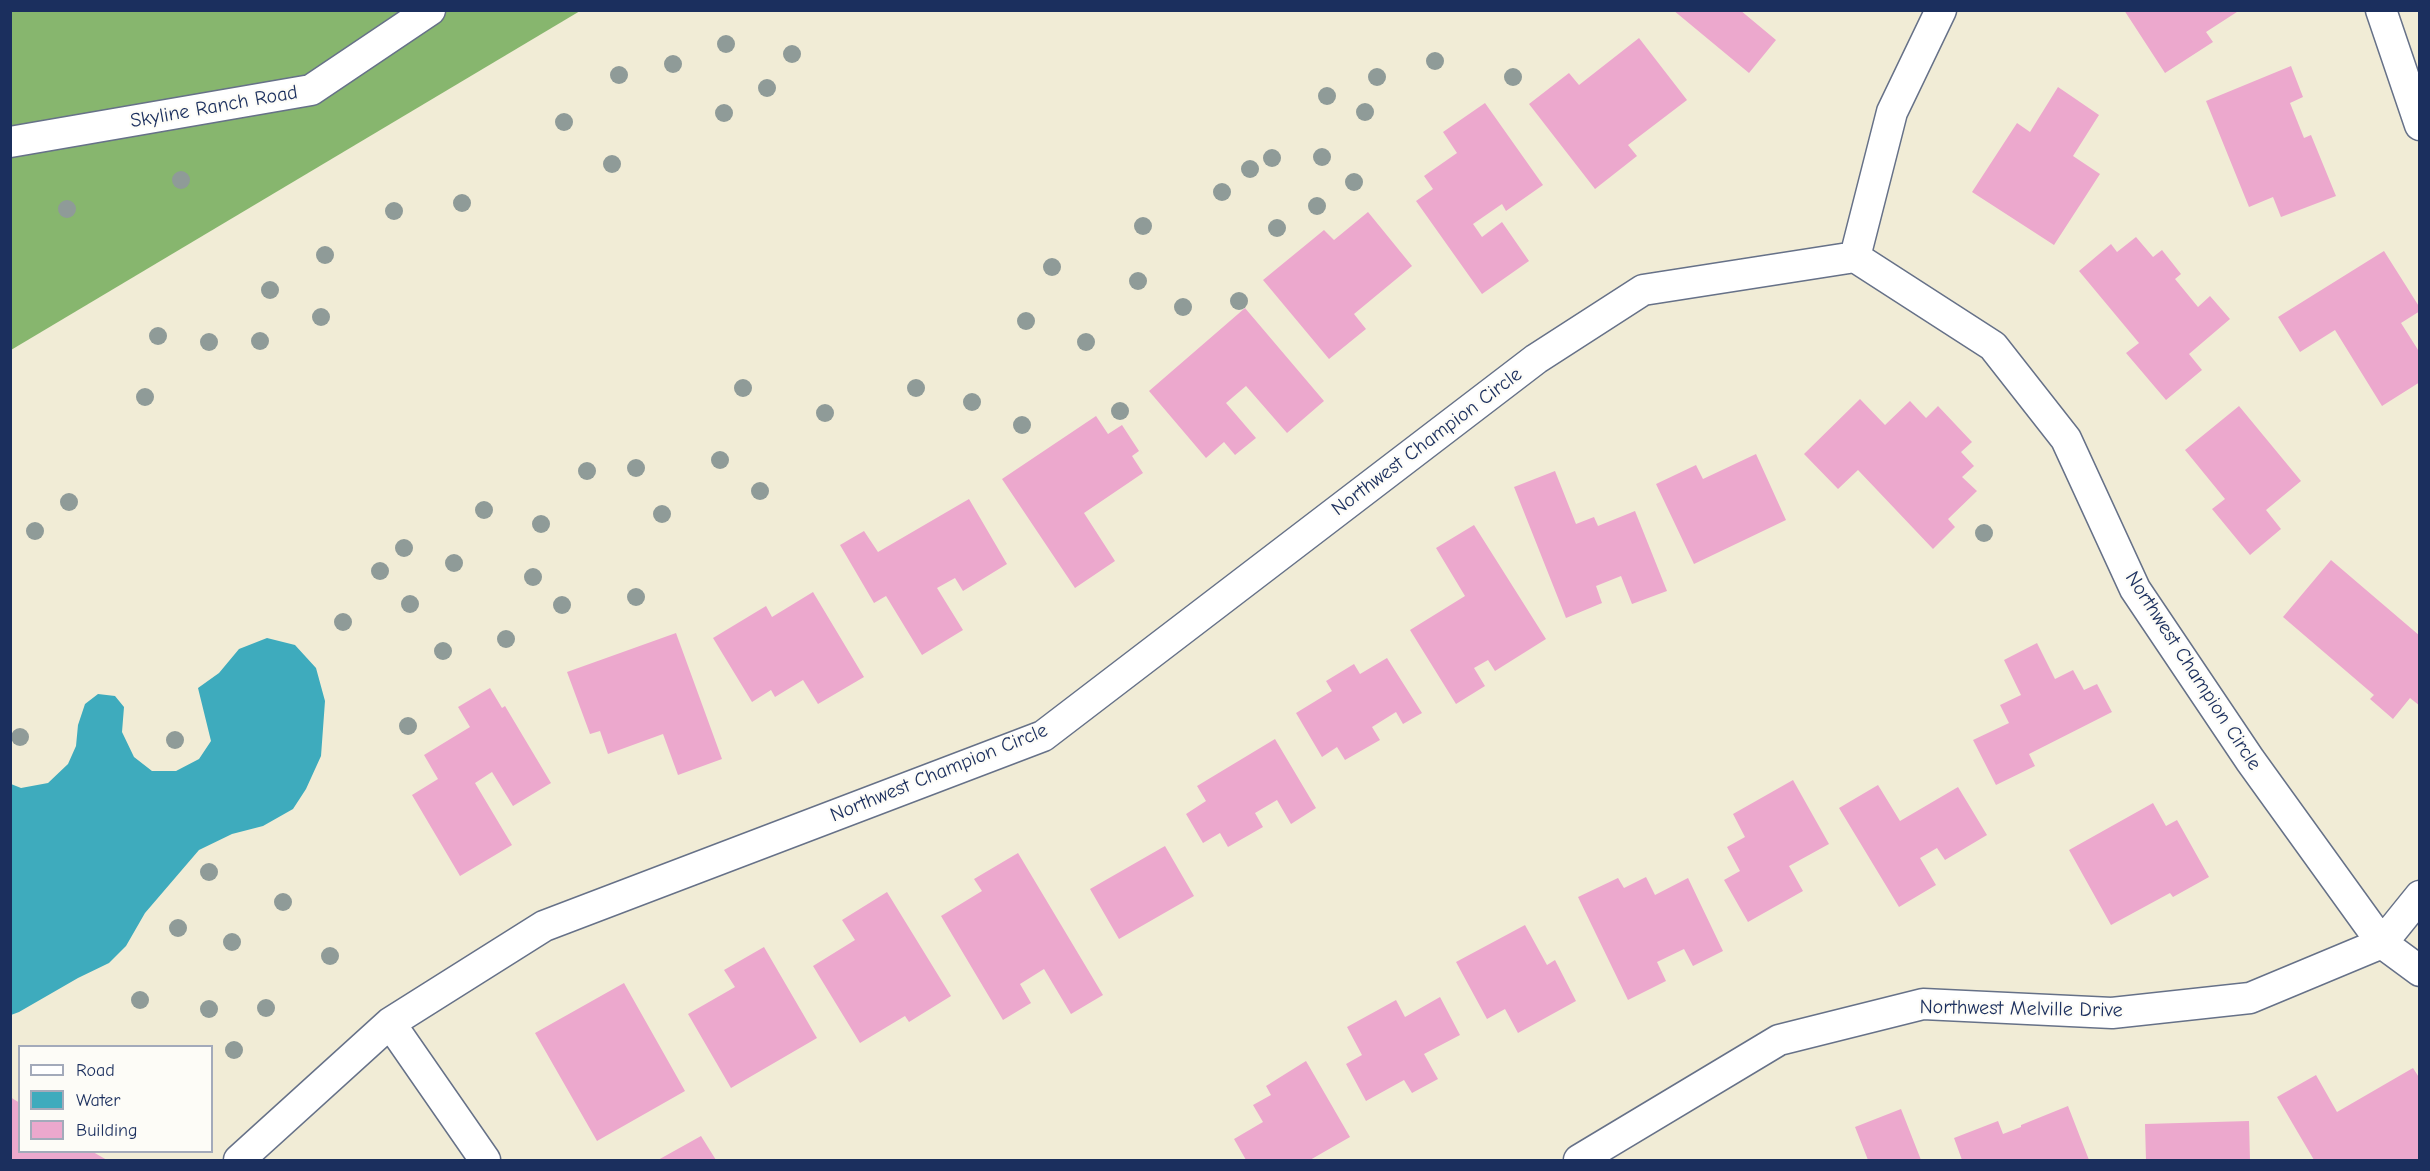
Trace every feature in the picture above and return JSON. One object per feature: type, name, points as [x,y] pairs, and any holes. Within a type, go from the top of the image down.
[{"type":"street","name":"Skyline Ranch Road","points":[[10,142],[311,90],[430,10]]},
{"type":"street","points":[[1855,257],[1892,112],[1941,10]]},
{"type":"street","points":[[2381,10],[2420,125]]},
{"type":"street","name":"Northwest Champion Circle","points":[[239,1161],[390,1023],[544,926],[1043,736],[1536,359],[1643,290],[1855,257],[1993,346],[2066,439],[2135,589],[2250,760],[2382,943],[2420,971]]},
{"type":"street","points":[[2382,943],[2420,896]]},
{"type":"street","name":"Northwest Melville Drive","points":[[1579,1161],[1779,1040],[1923,1004],[2112,1013],[2250,998],[2382,943]]},
{"type":"street","points":[[390,1023],[485,1161]]},
{"type":"green space","points":[[11,10],[580,11],[11,350]]},
{"type":"water","points":[[267,638],[295,645],[316,668],[325,701],[321,756],[306,789],[293,809],[263,826],[232,834],[199,850],[145,913],[126,946],[109,963],[11,1015],[11,784],[21,788],[48,783],[68,764],[76,746],[78,725],[85,704],[98,694],[115,696],[124,707],[122,732],[134,757],[152,771],[176,771],[199,759],[211,741],[198,688],[219,673],[239,649]]},
{"type":"building","points":[[1673,10],[1740,10],[1776,40],[1749,73]]},
{"type":"building","points":[[2124,10],[2240,10],[2206,32],[2213,42],[2165,73]]},
{"type":"building","points":[[1639,38],[1687,100],[1628,145],[1637,156],[1595,189],[1529,104],[1569,73],[1579,85]]},
{"type":"building","points":[[2291,66],[2303,97],[2290,103],[2304,138],[2311,135],[2336,196],[2281,217],[2273,197],[2249,207],[2206,101]]},
{"type":"building","points":[[2058,87],[2099,115],[2073,156],[2100,174],[2054,245],[1972,192],[2017,123],[2030,132]]},
{"type":"building","points":[[1485,103],[1543,185],[1506,211],[1502,204],[1473,224],[1482,237],[1502,222],[1529,261],[1482,294],[1416,201],[1433,189],[1424,176],[1457,153],[1443,132]]},
{"type":"building","points":[[1368,212],[1412,266],[1354,314],[1366,329],[1329,359],[1263,280],[1324,230],[1334,240]]},
{"type":"building","points":[[2136,237],[2153,257],[2162,250],[2181,274],[2175,279],[2198,307],[2210,296],[2230,319],[2189,354],[2202,370],[2166,400],[2126,353],[2139,343],[2079,271],[2111,244],[2117,252]]},
{"type":"building","points":[[2384,251],[2420,308],[2420,311],[2401,323],[2420,353],[2420,382],[2382,406],[2335,330],[2300,352],[2278,317]]},
{"type":"building","points":[[1245,308],[1324,401],[1287,433],[1246,386],[1226,403],[1256,438],[1235,455],[1224,442],[1206,458],[1149,391]]},
{"type":"building","points":[[1860,399],[1885,425],[1910,401],[1926,418],[1938,406],[1972,442],[1961,452],[1974,466],[1962,477],[1977,491],[1948,519],[1955,527],[1933,549],[1858,470],[1838,489],[1804,454]]},
{"type":"building","points":[[2239,406],[2301,481],[2266,510],[2281,529],[2250,555],[2212,509],[2225,499],[2185,450]]},
{"type":"building","points":[[1096,416],[1108,434],[1122,425],[1139,451],[1132,456],[1143,473],[1084,513],[1115,561],[1075,588],[1002,479]]},
{"type":"building","points":[[1756,454],[1786,520],[1694,564],[1656,484],[1696,465],[1703,479]]},
{"type":"building","points":[[1555,471],[1576,524],[1594,517],[1598,526],[1635,511],[1667,591],[1632,604],[1621,576],[1596,586],[1602,603],[1566,618],[1514,487]]},
{"type":"building","points":[[969,499],[1007,564],[963,591],[955,578],[937,588],[963,630],[922,655],[886,596],[874,603],[840,545],[864,531],[878,552]]},
{"type":"building","points":[[1474,525],[1546,639],[1495,671],[1488,660],[1474,668],[1485,686],[1456,704],[1410,630],[1465,596],[1436,548]]},
{"type":"building","points":[[2331,560],[2420,636],[2420,706],[2410,698],[2393,719],[2370,699],[2374,695],[2283,617]]},
{"type":"building","points":[[813,592],[864,677],[818,704],[803,680],[775,697],[771,690],[752,702],[713,638],[766,606],[772,617]]},
{"type":"building","points":[[676,633],[722,759],[678,775],[663,734],[608,754],[600,731],[590,734],[567,672]]},
{"type":"building","points":[[2037,643],[2055,679],[2073,670],[2084,690],[2097,684],[2112,712],[2029,754],[2035,766],[1996,785],[1973,740],[2009,723],[2000,705],[2021,695],[2004,660]]},
{"type":"building","points":[[1387,658],[1422,713],[1403,724],[1396,712],[1372,727],[1380,740],[1345,760],[1337,747],[1322,757],[1296,713],[1332,691],[1326,681],[1354,664],[1360,674]]},
{"type":"building","points":[[490,688],[502,708],[505,706],[551,783],[513,806],[492,772],[475,783],[512,845],[460,876],[412,795],[438,779],[424,755],[470,727],[458,707]]},
{"type":"building","points":[[1275,739],[1316,808],[1291,824],[1277,800],[1255,813],[1263,827],[1228,847],[1220,833],[1203,843],[1186,814],[1206,801],[1197,786]]},
{"type":"building","points":[[1793,780],[1829,844],[1789,866],[1803,891],[1748,922],[1724,880],[1740,871],[1727,847],[1745,837],[1733,814]]},
{"type":"building","points":[[1878,785],[1900,821],[1958,787],[1987,835],[1945,860],[1937,848],[1920,858],[1936,885],[1899,907],[1839,808]]},
{"type":"building","points":[[2153,803],[2166,826],[2177,820],[2209,877],[2173,897],[2170,893],[2111,925],[2069,850]]},
{"type":"building","points":[[1165,846],[1194,896],[1119,939],[1090,889]]},
{"type":"building","points":[[1018,853],[1103,995],[1071,1014],[1044,969],[1020,984],[1031,1003],[1003,1020],[941,916],[982,891],[974,879]]},
{"type":"building","points":[[1646,877],[1655,895],[1688,878],[1723,951],[1693,966],[1684,949],[1657,962],[1666,981],[1628,1000],[1578,897],[1618,878],[1624,888]]},
{"type":"building","points":[[887,892],[951,996],[909,1022],[905,1016],[860,1043],[813,966],[855,940],[842,920]]},
{"type":"building","points":[[1525,925],[1547,965],[1555,960],[1576,1001],[1518,1033],[1505,1009],[1487,1019],[1456,962]]},
{"type":"building","points":[[764,947],[817,1038],[731,1088],[688,1014],[735,987],[724,970]]},
{"type":"building","points":[[624,983],[685,1091],[597,1141],[535,1033]]},
{"type":"building","points":[[1440,997],[1460,1035],[1424,1054],[1438,1079],[1412,1093],[1404,1080],[1366,1101],[1346,1064],[1362,1055],[1347,1027],[1396,1000],[1405,1017]]},
{"type":"building","points":[[1306,1061],[1350,1137],[1310,1160],[1246,1160],[1234,1139],[1263,1122],[1253,1105],[1271,1095],[1266,1086]]},
{"type":"building","points":[[2413,1068],[2420,1079],[2420,1160],[2314,1160],[2277,1097],[2316,1075],[2337,1112]]},
{"type":"building","points":[[10,1097],[18,1102],[18,1153],[95,1153],[107,1160],[10,1160]]},
{"type":"building","points":[[2068,1106],[2089,1160],[1962,1160],[1954,1138],[1998,1121],[2003,1134]]},
{"type":"building","points":[[1901,1109],[1921,1160],[1868,1160],[1855,1127]]},
{"type":"building","points":[[2249,1121],[2250,1160],[2146,1160],[2145,1124]]},
{"type":"building","points":[[701,1136],[716,1160],[658,1160]]}]
